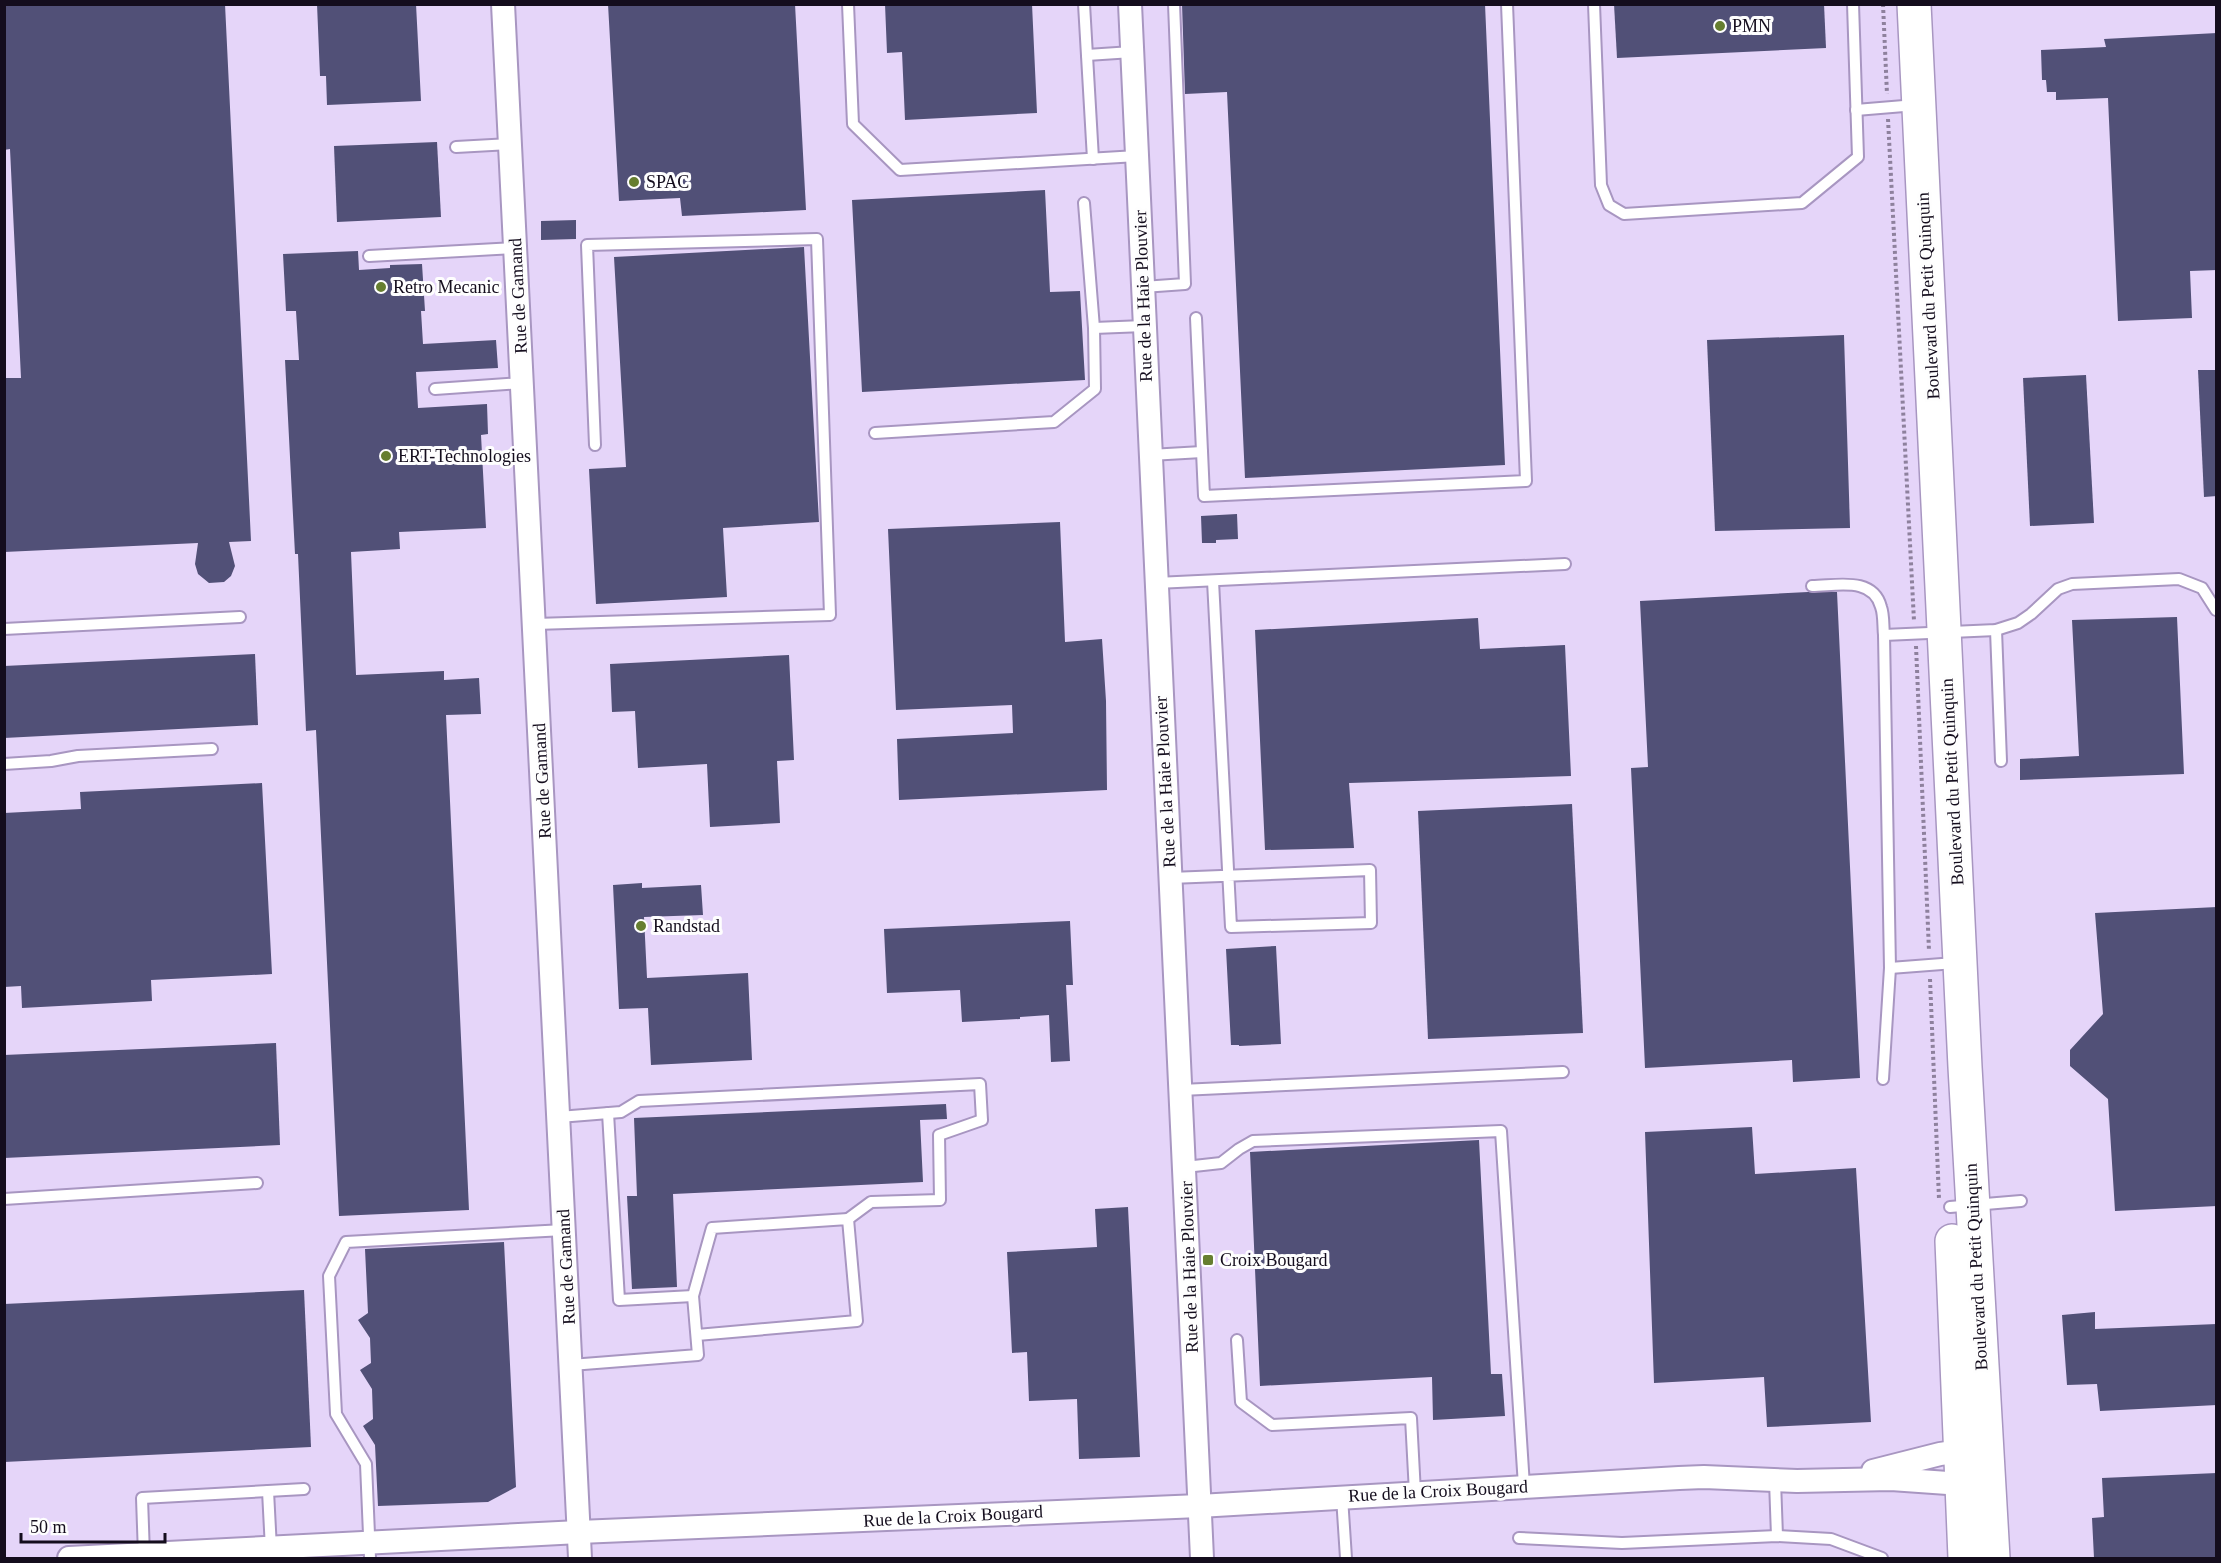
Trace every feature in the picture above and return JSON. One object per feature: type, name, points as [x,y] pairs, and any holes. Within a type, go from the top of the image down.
[{"type":"main road","name":"Boulevard du Petit Quinquin","points":[[1895,4],[1928,634],[1954,1206],[1975,1485],[1993,1558]]},
{"type":"main road","name":"Boulevard du Petit Quinquin","points":[[1902,106],[1914,4]]},
{"type":"main road","name":"Boulevard du Petit Quinquin","points":[[1965,1558],[1975,1485]]},
{"type":"street","name":"Rue de Gamand","points":[[503,4],[580,1558]]},
{"type":"street","name":"Rue de la Haie Plouvier","points":[[1130,4],[1149,455],[1202,1558]]},
{"type":"street","points":[[1836,1480],[1940,1454],[1973,1449]]},
{"type":"street","name":"Rue de la Croix Bougard","points":[[82,1558],[144,1555],[199,1556],[271,1549],[370,1551],[579,1532],[1199,1506],[1695,1477],[1775,1481],[1836,1480]]},
{"type":"street","points":[[1836,1480],[1891,1479],[1975,1485]]},
{"type":"lane","points":[[848,4],[854,124],[900,170],[1137,156]]},
{"type":"lane","points":[[1084,4],[1093,159]]},
{"type":"lane","points":[[1142,287],[1185,284],[1174,4]]},
{"type":"lane","points":[[1196,318],[1204,495],[1526,481],[1507,4]]},
{"type":"lane","points":[[1594,4],[1601,185],[1610,205],[1624,214],[1802,203],[1858,158],[1852,4]]},
{"type":"lane","points":[[1086,55],[1132,52]]},
{"type":"lane","points":[[1856,110],[1902,106]]},
{"type":"lane","points":[[456,147],[510,144]]},
{"type":"lane","points":[[875,433],[1054,422],[1095,388],[1094,328],[1084,203]]},
{"type":"lane","points":[[535,624],[830,615],[817,238],[587,245],[595,445]]},
{"type":"lane","points":[[369,256],[516,248]]},
{"type":"lane","points":[[1094,328],[1144,326]]},
{"type":"lane","points":[[435,389],[522,383]]},
{"type":"lane","points":[[1149,455],[1202,452]]},
{"type":"lane","points":[[1156,584],[1565,564]]},
{"type":"lane","points":[[1884,635],[1996,630],[2018,623],[2058,589],[2072,584],[2179,579],[2202,588],[2217,610]]},
{"type":"lane","points":[[1170,878],[1228,875],[1370,870],[1371,923],[1231,927],[1228,875],[1213,581]]},
{"type":"lane","points":[[1812,586],[1862,585],[1874,593],[1881,606],[1884,635],[1890,969],[1883,1079]]},
{"type":"lane","points":[[4,629],[240,617]]},
{"type":"lane","points":[[1996,630],[2001,761]]},
{"type":"lane","points":[[4,764],[51,761],[78,756],[212,749]]},
{"type":"lane","points":[[1890,969],[1943,964]]},
{"type":"lane","points":[[1181,1090],[1563,1072]]},
{"type":"lane","points":[[558,1117],[621,1112],[639,1101],[980,1084],[982,1120],[939,1135],[940,1200],[871,1202],[848,1219],[712,1228],[693,1296],[698,1355],[570,1365]]},
{"type":"lane","points":[[608,1113],[619,1300],[693,1296]]},
{"type":"lane","points":[[1185,1167],[1221,1163],[1253,1141],[1501,1131],[1524,1486]]},
{"type":"lane","points":[[4,1199],[257,1183]]},
{"type":"lane","points":[[1954,1206],[2021,1201]]},
{"type":"lane","points":[[697,1335],[857,1321],[848,1219]]},
{"type":"lane","points":[[370,1551],[366,1464],[336,1414],[329,1276],[346,1242],[564,1230]]},
{"type":"lane","points":[[1238,1340],[1241,1402],[1272,1425],[1411,1418],[1415,1493]]},
{"type":"lane","points":[[1775,1481],[1777,1536]]},
{"type":"lane","points":[[144,1555],[142,1498],[304,1490]]},
{"type":"lane","points":[[268,1491],[271,1549]]},
{"type":"lane","points":[[1342,1497],[1346,1558]]},
{"type":"lane","points":[[1519,1538],[1622,1543],[1777,1536],[1831,1539],[1882,1558]]},
{"type":"path","points":[[1883,4],[1902,106],[1954,1206]]},
{"type":"building","points":[[4,4],[225,4],[251,541],[229,542],[235,566],[231,576],[224,582],[209,583],[198,574],[195,564],[198,543],[4,552],[4,378],[21,378],[10,149],[4,150]]},
{"type":"building","points":[[317,4],[416,4],[421,101],[327,105],[326,76],[320,76]]},
{"type":"building","points":[[608,4],[795,4],[806,210],[682,216],[680,198],[619,201]]},
{"type":"building","points":[[885,4],[1032,4],[1037,113],[905,120],[902,52],[887,53]]},
{"type":"building","points":[[1182,4],[1485,4],[1505,465],[1245,478],[1227,92],[1185,94]]},
{"type":"building","name":"PMN","points":[[1614,4],[1824,4],[1826,48],[1617,58]]},
{"type":"building","points":[[2217,33],[2217,270],[2190,271],[2192,318],[2118,321],[2108,98],[2056,100],[2056,92],[2047,92],[2046,80],[2042,80],[2041,50],[2106,47],[2104,39]]},
{"type":"building","points":[[437,142],[441,217],[337,222],[334,146]]},
{"type":"building","points":[[1045,190],[1050,292],[1080,291],[1085,380],[862,392],[852,200]]},
{"type":"building","points":[[576,220],[576,239],[541,240],[541,221]]},
{"type":"building","points":[[804,247],[819,522],[723,528],[727,597],[596,604],[589,469],[626,467],[614,257]]},
{"type":"building","points":[[358,251],[359,270],[390,268],[390,265],[422,264],[425,311],[421,311],[423,344],[496,340],[498,368],[416,372],[418,408],[487,404],[488,434],[481,435],[486,528],[399,532],[400,549],[351,552],[356,675],[444,671],[444,680],[479,678],[481,714],[446,715],[469,1210],[339,1216],[316,730],[306,731],[298,554],[295,554],[285,360],[299,360],[296,311],[286,311],[283,254]]},
{"type":"building","points":[[1844,335],[1850,528],[1715,531],[1707,340]]},
{"type":"building","points":[[2198,370],[2217,370],[2217,496],[2204,497]]},
{"type":"building","points":[[2086,375],[2094,523],[2030,526],[2023,378]]},
{"type":"building","points":[[1237,514],[1238,539],[1202,543],[1201,516]]},
{"type":"building","points":[[1060,522],[1065,642],[1102,639],[1106,701],[1107,790],[899,800],[897,739],[1013,733],[1012,705],[896,710],[888,529]]},
{"type":"building","points":[[1837,592],[1860,1078],[1793,1082],[1792,1060],[1645,1068],[1631,768],[1648,767],[1640,601]]},
{"type":"building","points":[[2177,617],[2184,774],[2020,780],[2020,759],[2079,756],[2072,620]]},
{"type":"building","points":[[1478,618],[1480,649],[1565,645],[1571,776],[1349,783],[1354,848],[1265,850],[1255,630]]},
{"type":"building","points":[[255,654],[258,725],[4,738],[4,666]]},
{"type":"building","points":[[789,655],[794,760],[777,761],[780,823],[710,827],[707,764],[638,768],[635,711],[612,712],[610,664]]},
{"type":"building","points":[[262,783],[272,974],[151,980],[152,1001],[22,1008],[21,986],[4,987],[4,813],[81,809],[80,792]]},
{"type":"building","points":[[1572,804],[1583,1033],[1428,1039],[1418,811]]},
{"type":"building","points":[[642,883],[642,888],[701,885],[703,915],[644,917],[647,978],[748,973],[752,1060],[651,1065],[648,1008],[619,1009],[613,885]]},
{"type":"building","points":[[2217,907],[2217,1206],[2115,1211],[2108,1099],[2070,1066],[2070,1050],[2103,1014],[2095,913]]},
{"type":"building","points":[[1070,921],[1073,985],[1066,985],[1070,1061],[1051,1062],[1049,1015],[962,1022],[960,990],[887,993],[884,929]]},
{"type":"building","points":[[1276,946],[1281,1044],[1231,1045],[1226,949]]},
{"type":"building","points":[[276,1043],[280,1145],[4,1158],[4,1055]]},
{"type":"building","points":[[946,1104],[947,1119],[920,1120],[923,1182],[673,1194],[677,1287],[632,1289],[627,1196],[637,1196],[634,1118]]},
{"type":"building","points":[[1752,1127],[1755,1174],[1856,1168],[1871,1422],[1767,1427],[1764,1377],[1654,1383],[1645,1132]]},
{"type":"building","points":[[1479,1140],[1491,1374],[1502,1374],[1505,1416],[1433,1420],[1432,1377],[1260,1386],[1250,1152]]},
{"type":"building","points":[[1128,1207],[1140,1457],[1079,1459],[1077,1399],[1029,1401],[1027,1352],[1012,1353],[1007,1252],[1097,1247],[1095,1209]]},
{"type":"building","points":[[504,1242],[516,1487],[488,1502],[378,1506],[375,1445],[363,1426],[373,1419],[372,1389],[360,1370],[371,1363],[370,1338],[358,1320],[368,1313],[365,1249]]},
{"type":"building","points":[[304,1290],[311,1447],[4,1462],[4,1304]]},
{"type":"building","points":[[2095,1312],[2095,1329],[2217,1324],[2217,1405],[2100,1411],[2097,1384],[2067,1385],[2062,1315]]},
{"type":"building","points":[[2217,1473],[2217,1558],[2094,1558],[2092,1518],[2104,1517],[2102,1478]]},
{"type":"place","name":"PMN","points":[[1720,26]]},
{"type":"place","name":"SPAC","points":[[634,182]]},
{"type":"place","name":"Retro Mecanic","points":[[381,287]]},
{"type":"place","name":"ERT-Technologies","points":[[386,456]]},
{"type":"place","name":"Randstad","points":[[641,926]]},
{"type":"place","name":"Croix Bougard","points":[[1208,1260]]}]
